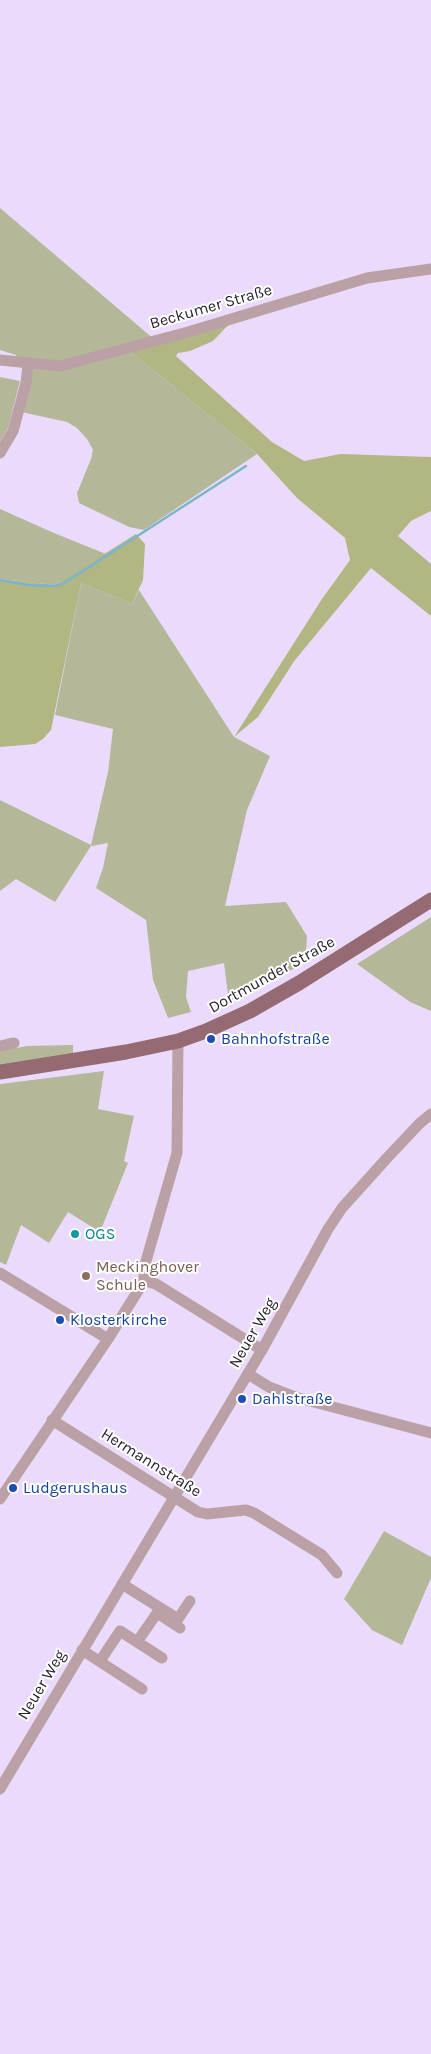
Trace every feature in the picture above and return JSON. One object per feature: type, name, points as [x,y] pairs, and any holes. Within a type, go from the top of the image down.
[{"type":"main road","name":"Dortmunder Straße","points":[[0,1072],[126,1052],[178,1041],[250,1011],[321,970],[431,900]]},
{"type":"street","name":"Beckumer Straße","points":[[0,360],[60,366],[165,338],[368,278],[431,269]]},
{"type":"street","points":[[0,454],[13,431],[26,382],[28,364]]},
{"type":"street","points":[[0,1497],[108,1339],[144,1281],[144,1268],[177,1153],[178,1041]]},
{"type":"street","points":[[0,1046],[14,1043]]},
{"type":"street","name":"Neuer Weg","points":[[0,1789],[248,1374],[317,1248],[342,1208],[420,1123],[431,1114]]},
{"type":"street","points":[[0,1273],[108,1339]]},
{"type":"street","points":[[144,1281],[156,1284],[262,1350]]},
{"type":"street","points":[[248,1374],[269,1387],[295,1397],[431,1433]]},
{"type":"street","name":"Hermannstraße","points":[[52,1420],[198,1512],[206,1514],[246,1510],[254,1513],[322,1555],[337,1573]]},
{"type":"street","points":[[122,1584],[180,1628]]},
{"type":"street","points":[[158,1611],[178,1619],[190,1601]]},
{"type":"street","points":[[137,1642],[158,1611]]},
{"type":"street","points":[[100,1661],[120,1631],[162,1658]]},
{"type":"street","name":"Neuer Weg","points":[[82,1650],[142,1689]]},
{"type":"green space","points":[[0,208],[155,340],[59,364],[17,359],[16,355],[0,350]]},
{"type":"green space","points":[[235,318],[213,341],[190,351],[178,353],[176,356],[272,442],[304,461],[341,454],[431,457],[431,511],[411,521],[398,536],[431,564],[431,616],[371,568],[295,660],[258,717],[234,737],[322,599],[350,560],[345,538],[297,498],[257,454],[127,349]]},
{"type":"green space","points":[[127,349],[257,454],[144,530],[129,527],[79,503],[77,493],[93,450],[87,439],[77,428],[67,422],[21,412],[30,366]]},
{"type":"green space","points":[[0,377],[20,381],[8,428],[0,442]]},
{"type":"green space","points":[[0,509],[106,554],[55,585],[0,579]]},
{"type":"green space","points":[[136,534],[145,544],[143,580],[132,604],[81,583],[51,730],[43,739],[35,744],[0,747],[0,579],[55,585]]},
{"type":"green space","points":[[81,583],[132,604],[139,590],[234,737],[270,756],[247,810],[225,906],[286,902],[307,936],[306,952],[297,967],[229,1002],[224,963],[188,971],[186,997],[191,1012],[168,1018],[153,980],[146,920],[96,888],[103,868],[108,843],[91,846],[55,902],[16,879],[0,891],[0,800],[91,845],[108,772],[113,729],[55,715]]},
{"type":"green space","points":[[431,917],[431,1011],[410,1002],[357,964]]},
{"type":"green space","points":[[73,1045],[73,1056],[0,1066],[0,1051],[27,1046]]},
{"type":"green space","points":[[104,1071],[98,1109],[134,1116],[124,1161],[128,1163],[100,1232],[68,1212],[49,1243],[21,1225],[6,1265],[0,1262],[0,1084]]},
{"type":"green space","points":[[384,1531],[431,1557],[431,1578],[402,1645],[372,1630],[344,1599]]},
{"type":"waterway","points":[[0,580],[27,585],[56,586],[66,582],[246,466]]},
{"type":"place","name":"Bahnhofstraße","points":[[211,1039]]},
{"type":"place","name":"OGS","points":[[75,1234]]},
{"type":"place","name":"Meckinghover Schule","points":[[86,1276]]},
{"type":"place","name":"Klosterkirche","points":[[60,1320]]},
{"type":"place","name":"Dahlstraße","points":[[242,1399]]},
{"type":"place","name":"Ludgerushaus","points":[[13,1488]]}]
